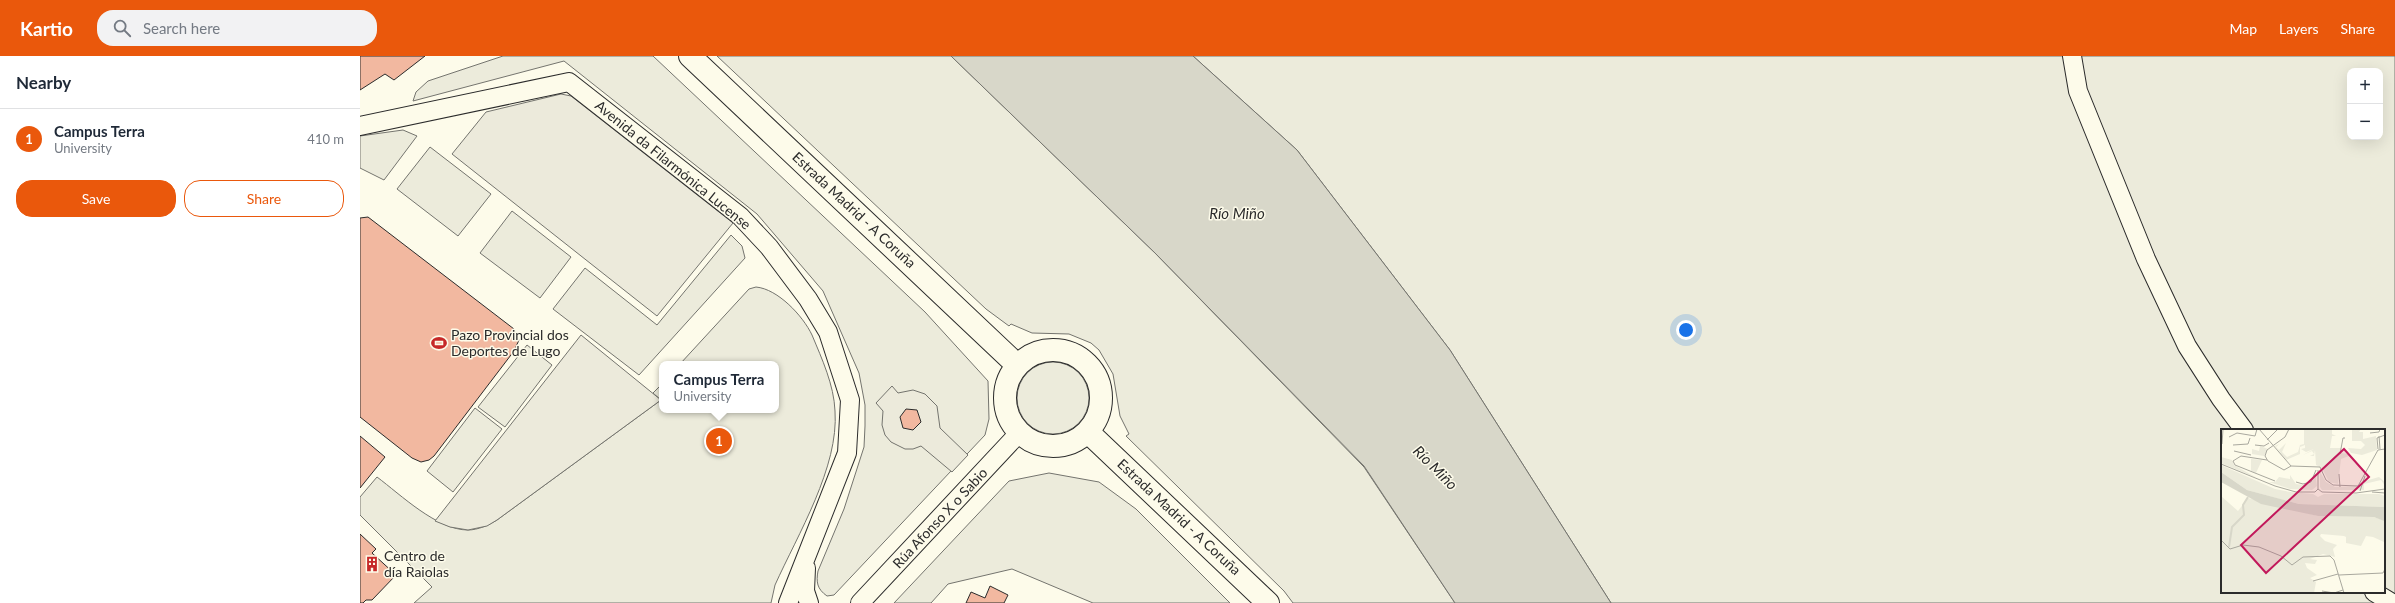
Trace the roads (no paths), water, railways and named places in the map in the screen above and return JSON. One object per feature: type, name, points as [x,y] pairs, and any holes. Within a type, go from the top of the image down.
[{"type":"highway","name":"Estrada Madrid - A Coruña","points":[[690,56],[1017,365]]},
{"type":"highway","points":[[1048,350],[1069,352],[1081,358],[1091,368],[1098,380],[1102,393],[1099,414],[1088,432],[1067,445],[1054,447],[1030,440],[1019,433],[1011,423],[1004,399],[1006,387],[1017,365],[1028,356],[1048,350]]},
{"type":"highway","name":"Estrada Madrid - A Coruña","points":[[1088,432],[1268,603]]},
{"type":"street","points":[[2072,56],[2078,91],[2150,266],[2187,346],[2220,399],[2243,429]]},
{"type":"street","name":"Avenida da Filarmónica Lucense","points":[[360,126],[569,82],[740,216],[769,247],[808,299],[828,332],[850,400],[847,453],[788,603]]},
{"type":"street","name":"Rúa Afonso X o Sabio","points":[[860,603],[1019,433]]},
{"type":"street","name":"Avenida da Filarmónica Lucense","points":[[806,558],[810,599]]},
{"type":"street","points":[[2376,593],[2392,603]]},
{"type":"water","name":"Río Miño","points":[[951,56],[1193,56],[1297,150],[1450,350],[1611,603],[1455,603],[1364,466],[1155,253]]},
{"type":"place","name":"Pazo Provincial dos Deportes de Lugo","points":[[439,343]]},
{"type":"place","name":"Campus Terra","points":[[719,441]]},
{"type":"place","name":"Centro de día Raiolas","points":[[372,564]]}]
